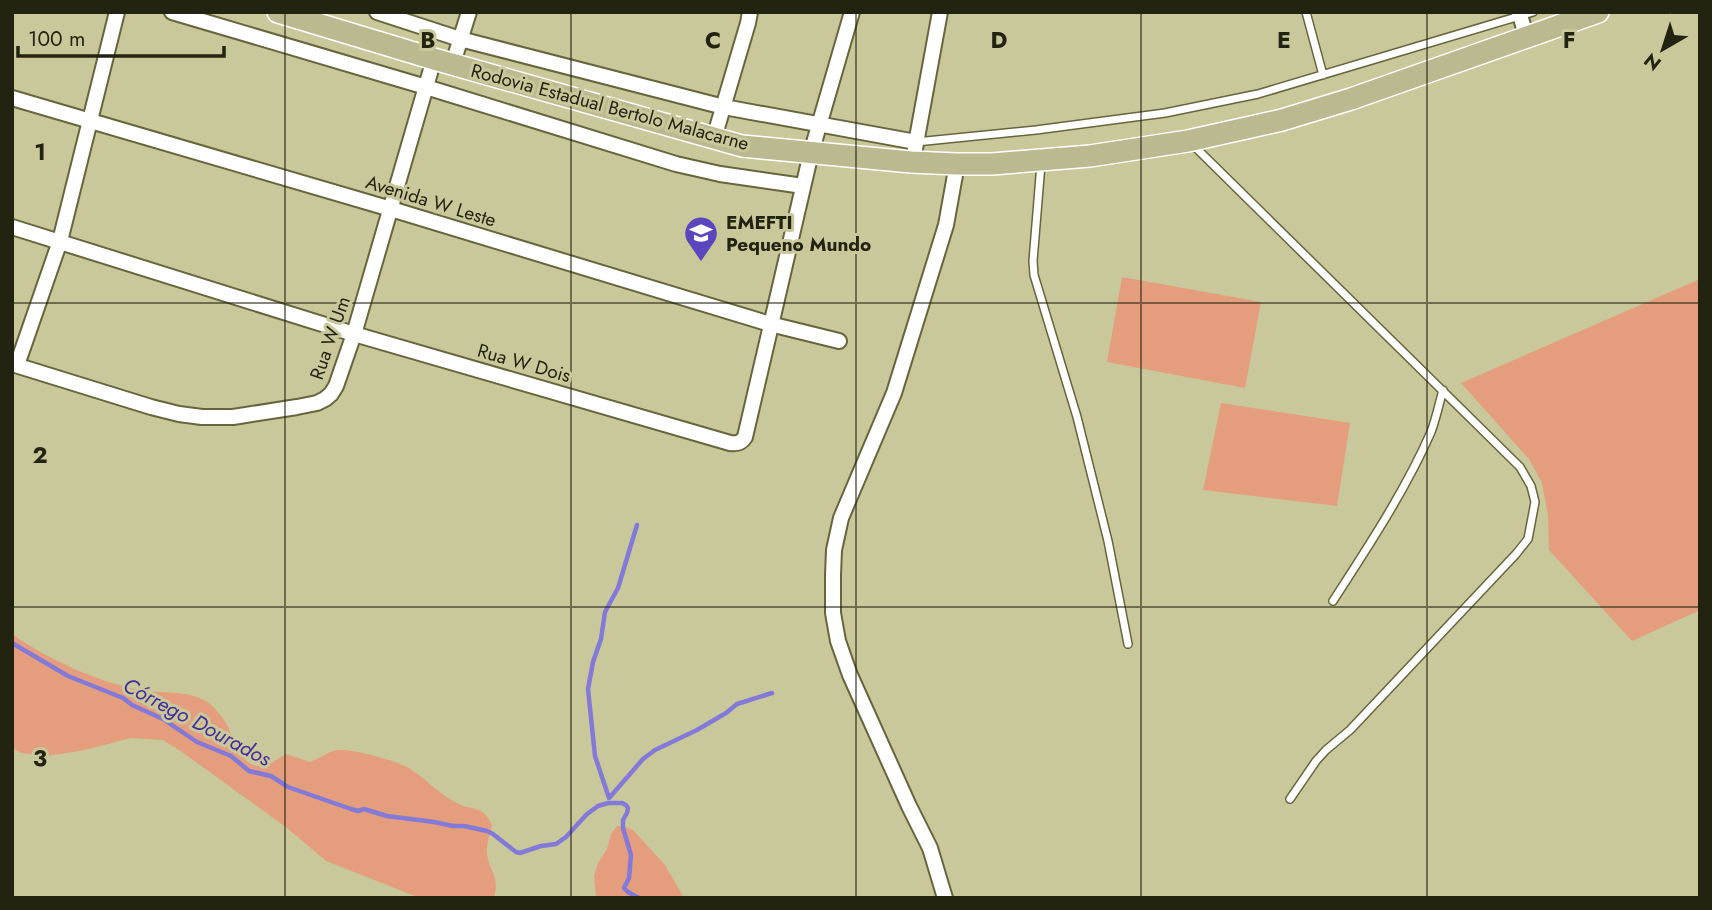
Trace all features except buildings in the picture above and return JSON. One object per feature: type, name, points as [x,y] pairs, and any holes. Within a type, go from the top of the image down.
[{"type":"main road","name":"Rodovia Estadual Bertolo Malacarne","points":[[278,12],[742,146],[811,153],[914,152],[957,164],[992,164],[1090,156],[1188,141],[1282,120],[1340,103],[1598,12]]},
{"type":"street","points":[[15,365],[60,240],[117,12]]},
{"type":"street","points":[[172,12],[676,164],[720,174],[803,186]]},
{"type":"street","points":[[377,12],[460,39],[724,107],[820,123],[914,152],[940,12]]},
{"type":"street","name":"Rua W Um","points":[[15,365],[179,414],[233,417],[297,407],[325,399],[336,386],[354,334],[426,87],[460,39],[469,12]]},
{"type":"street","points":[[714,138],[750,12]]},
{"type":"street","name":"Rua W Dois","points":[[12,227],[354,334],[737,444],[745,437],[811,153],[852,12]]},
{"type":"street","points":[[1524,14],[1527,38]]},
{"type":"street","name":"Avenida W Leste","points":[[12,98],[770,324],[839,341]]},
{"type":"street","points":[[945,898],[930,848],[850,675],[838,641],[833,613],[833,575],[834,550],[841,518],[894,393],[946,225],[957,164]]},
{"type":"lane","points":[[1306,12],[1324,75]]},
{"type":"lane","points":[[914,152],[1036,130],[1165,113],[1258,94],[1524,14]]},
{"type":"lane","points":[[1188,141],[1520,467],[1531,486],[1535,502],[1528,538],[1507,564],[1350,730],[1326,750],[1290,799]]},
{"type":"lane","points":[[1041,160],[1034,275],[1080,430],[1108,541],[1128,644]]},
{"type":"lane","points":[[1333,601],[1411,472],[1431,430],[1443,390]]},
{"type":"shaded area","points":[[1122,277],[1261,302],[1245,388],[1107,362]]},
{"type":"shaded area","points":[[1700,279],[1700,610],[1632,641],[1549,550],[1548,516],[1542,483],[1529,459],[1461,383]]},
{"type":"shaded area","points":[[1221,403],[1350,423],[1337,506],[1203,490]]},
{"type":"shaded area","points":[[12,634],[57,661],[107,681],[140,690],[180,693],[204,700],[214,707],[224,720],[243,757],[254,765],[268,764],[286,754],[310,762],[340,750],[375,756],[409,768],[447,797],[460,805],[480,810],[488,818],[492,825],[487,854],[495,880],[494,898],[420,898],[326,861],[287,828],[163,740],[131,738],[47,756],[21,753],[12,748]]},
{"type":"shaded area","points":[[617,826],[633,830],[665,865],[684,898],[596,896],[594,876],[611,834]]},
{"type":"waterway","points":[[609,798],[595,756],[588,689],[605,612],[618,588],[637,525]]},
{"type":"waterway","name":"Córrego Dourados","points":[[12,643],[68,676],[123,698],[163,719],[197,742],[231,756],[249,771],[271,776],[288,787],[358,811],[364,809],[387,816],[487,831],[520,853],[556,844],[598,806],[622,803],[628,808],[623,828],[631,855],[629,878],[624,888],[639,898]]},
{"type":"waterway","points":[[610,797],[643,759],[655,750],[697,730],[737,704],[772,693]]},
{"type":"place","name":"EMEFTI Pequeno Mundo","points":[[701,263]]}]
